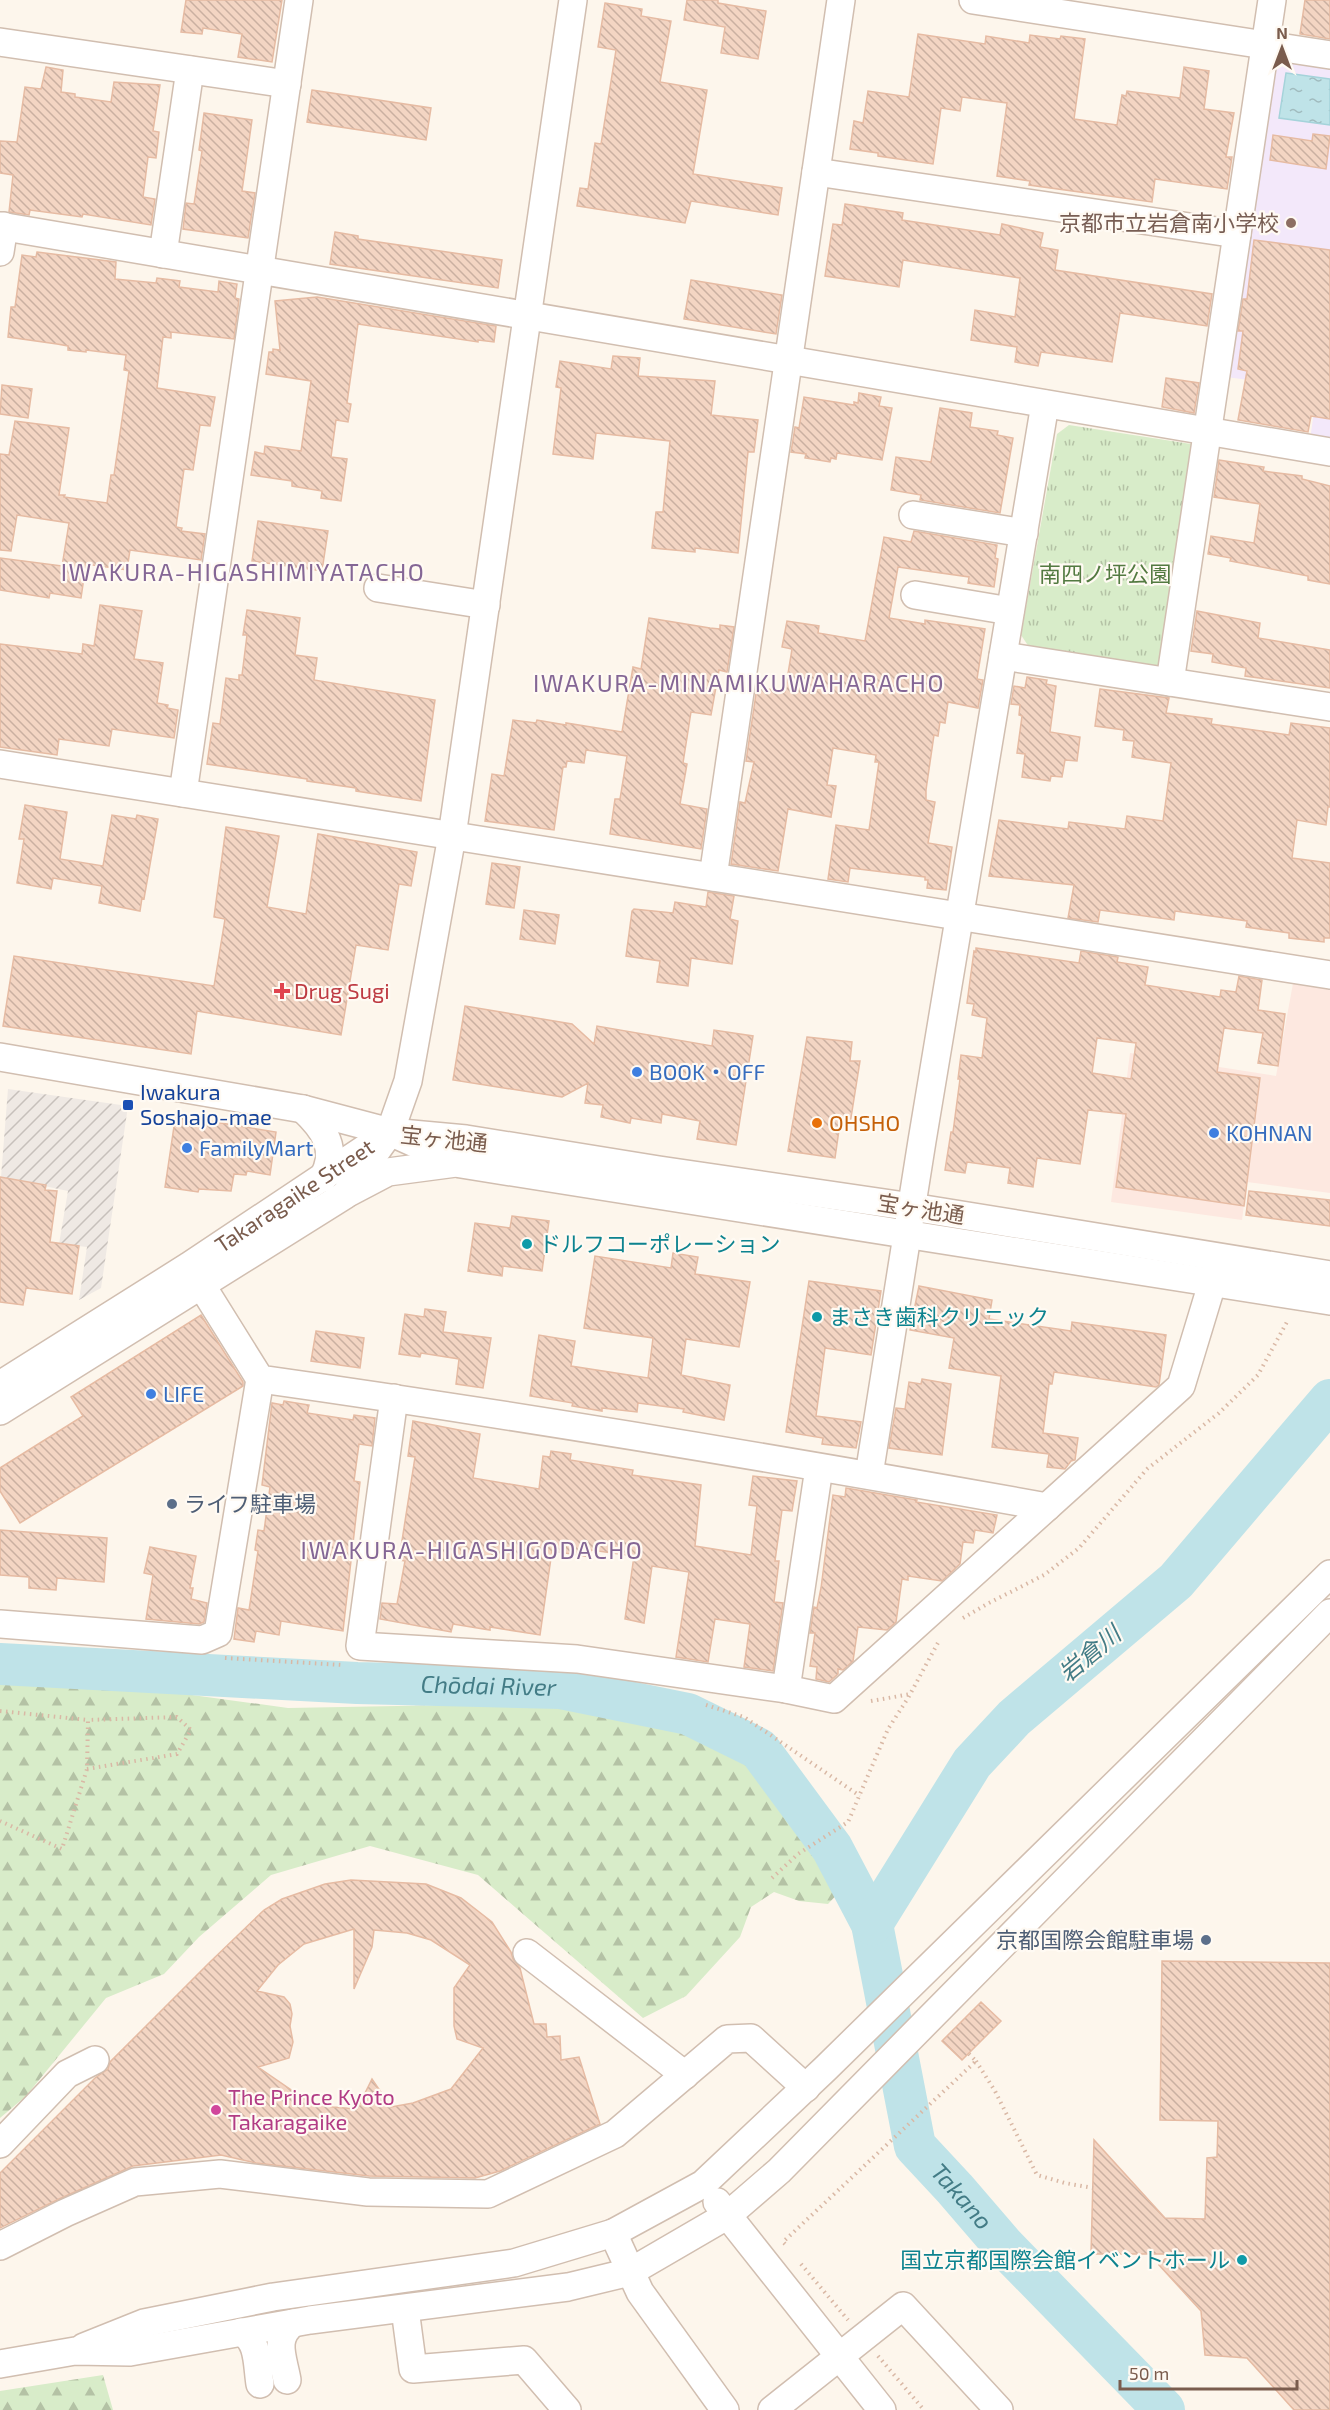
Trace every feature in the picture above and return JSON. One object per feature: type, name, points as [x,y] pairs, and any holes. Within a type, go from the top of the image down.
[{"type":"street","points":[[183,793],[299,0]]},
{"type":"street","points":[[0,1058],[303,1109],[390,1132],[408,1081],[452,836],[573,0]]},
{"type":"street","points":[[713,877],[842,0]]},
{"type":"street","points":[[973,0],[1330,54]]},
{"type":"street","points":[[1170,682],[1272,0]]},
{"type":"street","points":[[0,42],[287,84]]},
{"type":"street","points":[[163,254],[190,70]]},
{"type":"street","points":[[816,172],[1237,234]]},
{"type":"street","points":[[1,235],[163,254],[1330,452]]},
{"type":"street","points":[[869,1475],[1045,404]]},
{"type":"street","points":[[914,515],[1024,533]]},
{"type":"street","points":[[378,588],[486,605]]},
{"type":"street","points":[[915,595],[1010,611]]},
{"type":"street","points":[[1003,656],[1330,707]]},
{"type":"street","points":[[0,764],[1330,975]]},
{"type":"street","points":[[303,1109],[318,1123],[328,1138],[331,1153],[328,1169],[323,1178]]},
{"type":"street","name":"宝ヶ池通","points":[[390,1132],[456,1163],[907,1234],[1217,1269],[1330,1275]]},
{"type":"street","name":"宝ヶ池通","points":[[390,1132],[466,1139],[653,1170],[912,1207],[1217,1269],[1301,1296],[1330,1301]]},
{"type":"street","name":"Takaragaike Street","points":[[0,1411],[196,1276],[323,1178],[390,1132]]},
{"type":"street","name":"Takaragaike Street","points":[[0,1385],[345,1195],[390,1132]]},
{"type":"street","points":[[345,1195],[388,1172],[456,1163]]},
{"type":"street","points":[[394,1398],[360,1646],[577,1659],[786,1689],[834,1699],[1181,1386],[1217,1269]]},
{"type":"street","points":[[0,1624],[202,1640],[218,1633],[260,1379],[196,1276]]},
{"type":"street","points":[[260,1379],[394,1398],[869,1475],[1047,1507]]},
{"type":"street","points":[[786,1689],[819,1468]]},
{"type":"street","points":[[75,2351],[144,2323],[273,2297],[514,2263],[613,2234],[703,2184],[806,2088],[1330,1574]]},
{"type":"street","points":[[0,2364],[75,2351],[130,2352],[293,2323],[568,2286],[630,2272],[728,2215],[779,2171],[1330,1613]]},
{"type":"street","points":[[527,1953],[685,2075]]},
{"type":"street","points":[[0,2246],[65,2213],[135,2182],[220,2174],[368,2192],[488,2194],[615,2134],[727,2039],[751,2038],[806,2088]]},
{"type":"street","points":[[0,2144],[67,2074],[95,2060]]},
{"type":"street","points":[[703,2184],[882,2410]]},
{"type":"street","points":[[613,2234],[640,2292],[725,2410]]},
{"type":"street","points":[[772,2410],[903,2306],[999,2410]]},
{"type":"street","points":[[405,2309],[413,2369],[524,2360],[567,2410]]},
{"type":"street","points":[[287,2380],[281,2340],[283,2331],[293,2323]]},
{"type":"street","points":[[241,2332],[249,2336],[254,2343],[260,2384]]},
{"type":"path","points":[[962,1620],[987,1604],[1044,1575],[1079,1548],[1147,1469],[1219,1413],[1258,1375],[1301,1296]]},
{"type":"path","points":[[772,1878],[798,1854],[848,1822],[888,1729],[908,1698],[945,1630]]},
{"type":"path","points":[[213,1658],[346,1665]]},
{"type":"path","points":[[705,1704],[744,1718],[860,1796]]},
{"type":"path","points":[[0,1711],[88,1720],[177,1718],[191,1730],[177,1754],[87,1769]]},
{"type":"path","points":[[0,1821],[62,1849],[87,1769],[88,1720]]},
{"type":"path","points":[[969,2054],[976,2061],[994,2091],[1037,2175],[1093,2188]]},
{"type":"path","points":[[790,2251],[783,2242],[976,2061]]},
{"type":"path","points":[[798,2259],[924,2410]]},
{"type":"shaded area","name":"京都市立岩倉南小学校","points":[[1290,62],[1330,68],[1330,444],[1310,440],[1317,389],[1226,377],[1276,70]]},
{"type":"shaded area","points":[[1294,978],[1330,984],[1330,1193],[1247,1182],[1242,1220],[1111,1202],[1130,1053],[1276,1076]]},
{"type":"shaded area","points":[[8,1089],[128,1106],[101,1288],[79,1300],[87,1247],[59,1244],[68,1191],[1,1177]]},
{"type":"green space","name":"南四ノ坪公園","points":[[1069,425],[1191,444],[1197,456],[1165,663],[1157,670],[1029,647],[1021,635],[1057,434]]},
{"type":"green space","points":[[0,1675],[119,1685],[288,1708],[452,1705],[562,1699],[613,1705],[666,1716],[730,1745],[777,1797],[832,1871],[842,1889],[828,1904],[799,1901],[774,1892],[751,1907],[740,1937],[686,1996],[643,2018],[478,1875],[370,1846],[271,1875],[199,1937],[164,1974],[106,1998],[26,2096],[0,2118]]},
{"type":"green space","points":[[103,2375],[113,2410],[0,2410],[0,2391]]},
{"type":"water","points":[[1286,73],[1330,79],[1330,125],[1279,118]]},
{"type":"building","points":[[186,0],[282,0],[272,62],[238,57],[242,34],[203,28],[202,34],[181,32]]},
{"type":"building","points":[[687,0],[718,0],[718,3],[766,11],[758,59],[721,53],[725,27],[684,20]]},
{"type":"building","points":[[1305,0],[1330,0],[1330,39],[1300,34]]},
{"type":"building","points":[[605,3],[642,9],[641,16],[671,21],[660,82],[707,90],[693,174],[782,188],[778,215],[691,201],[685,223],[577,206],[580,188],[588,189],[595,143],[601,144],[616,50],[598,47]]},
{"type":"building","points":[[918,34],[985,44],[986,36],[1029,43],[1030,35],[1060,39],[1061,36],[1085,39],[1074,119],[1117,125],[1122,95],[1126,96],[1127,91],[1180,98],[1184,67],[1209,71],[1204,109],[1234,113],[1226,157],[1232,157],[1227,189],[1155,179],[1152,202],[1029,185],[1030,181],[997,176],[1007,103],[962,97],[960,111],[941,108],[933,164],[878,156],[878,153],[850,149],[854,121],[863,123],[868,91],[909,97]]},
{"type":"building","points":[[46,67],[63,70],[61,92],[75,94],[75,97],[111,102],[114,82],[160,85],[153,131],[159,132],[156,158],[148,157],[143,197],[155,199],[151,225],[83,214],[82,217],[30,210],[29,215],[9,212],[13,175],[0,173],[0,141],[17,142],[25,87],[41,89]]},
{"type":"building","points":[[312,90],[431,108],[426,140],[307,122]]},
{"type":"building","points":[[204,113],[252,120],[242,191],[255,193],[248,238],[183,229],[186,203],[194,204],[202,151],[199,150]]},
{"type":"building","points":[[1313,134],[1330,136],[1326,169],[1270,160],[1273,135],[1312,141]]},
{"type":"building","points":[[845,204],[903,213],[902,220],[1000,235],[1002,224],[1043,233],[1040,247],[1058,250],[1055,270],[1212,294],[1207,326],[1120,313],[1112,362],[1041,352],[1038,366],[1015,362],[1017,347],[971,340],[975,310],[1015,317],[1020,278],[903,260],[899,287],[825,276],[833,224],[842,225]]},
{"type":"building","points":[[335,232],[358,236],[358,239],[502,260],[498,288],[330,264]]},
{"type":"building","points":[[1254,240],[1330,250],[1330,419],[1311,416],[1308,432],[1238,420],[1247,371],[1238,369],[1243,331],[1238,331],[1243,299],[1247,299]]},
{"type":"building","points":[[37,252],[116,262],[115,279],[156,283],[157,278],[180,281],[179,287],[218,292],[219,281],[237,284],[235,298],[239,299],[234,339],[171,332],[171,338],[163,337],[157,388],[215,397],[210,426],[200,425],[193,470],[184,469],[176,527],[182,528],[181,531],[205,534],[201,560],[130,550],[127,570],[86,564],[81,598],[50,593],[49,598],[0,590],[0,558],[62,566],[69,523],[17,515],[11,551],[0,550],[0,454],[9,455],[15,421],[69,428],[59,495],[107,503],[111,475],[114,475],[129,371],[124,370],[126,355],[68,350],[68,346],[8,337],[11,307],[15,307],[22,255],[36,257]]},
{"type":"building","points":[[691,280],[782,295],[776,334],[684,319]]},
{"type":"building","points":[[317,297],[496,326],[494,342],[478,340],[478,342],[358,324],[347,403],[351,404],[348,422],[336,420],[331,457],[347,459],[341,501],[321,498],[322,491],[292,486],[292,481],[251,475],[255,452],[264,454],[265,446],[301,451],[311,381],[266,374],[269,352],[273,352],[273,349],[280,350],[275,301]]},
{"type":"building","points":[[613,356],[640,358],[638,376],[715,381],[711,415],[758,420],[754,452],[748,452],[738,553],[695,548],[695,552],[652,548],[656,512],[663,512],[670,441],[596,433],[593,459],[553,454],[561,388],[556,387],[560,361],[611,369]]},
{"type":"building","points":[[1166,378],[1199,383],[1194,413],[1162,407]]},
{"type":"building","points":[[2,385],[32,389],[28,418],[0,414]]},
{"type":"building","points":[[859,393],[881,397],[879,406],[892,408],[882,460],[837,453],[836,459],[831,458],[830,462],[805,458],[806,454],[791,452],[795,427],[799,428],[804,397],[854,405],[854,402],[858,403]]},
{"type":"building","points":[[940,408],[972,413],[970,427],[998,431],[997,435],[1013,438],[1000,513],[920,500],[921,495],[891,490],[896,457],[931,462]]},
{"type":"building","points":[[1219,460],[1264,467],[1263,471],[1302,476],[1302,479],[1330,486],[1330,584],[1308,580],[1308,576],[1230,561],[1231,558],[1208,554],[1211,536],[1254,543],[1260,504],[1214,497]]},
{"type":"building","points":[[258,521],[328,531],[322,571],[252,561]]},
{"type":"building","points":[[914,531],[997,545],[995,558],[998,559],[994,587],[968,583],[969,577],[898,567],[889,618],[925,624],[925,620],[985,629],[977,679],[983,680],[978,708],[948,702],[945,723],[940,722],[938,736],[934,735],[926,790],[926,800],[935,802],[928,843],[952,847],[946,890],[927,888],[928,880],[925,880],[925,877],[850,868],[848,882],[828,879],[836,825],[869,830],[879,762],[875,762],[876,755],[833,748],[827,785],[836,786],[831,817],[788,809],[778,871],[731,864],[740,802],[745,803],[754,762],[746,761],[757,687],[785,692],[792,649],[782,647],[787,621],[819,626],[818,633],[865,641],[884,537],[911,542]]},
{"type":"building","points":[[100,605],[142,611],[134,659],[163,663],[157,703],[178,710],[174,738],[112,729],[109,746],[59,739],[57,755],[0,747],[0,644],[82,654],[83,644],[94,646]]},
{"type":"building","points":[[247,610],[300,618],[295,655],[317,658],[314,680],[435,700],[421,801],[356,791],[356,788],[307,781],[307,779],[207,764],[213,723],[220,724],[226,678],[239,680],[239,675],[242,675],[247,635],[243,635]]},
{"type":"building","points":[[1197,611],[1260,623],[1258,638],[1330,650],[1330,688],[1245,676],[1246,668],[1212,662],[1213,654],[1191,651]]},
{"type":"building","points":[[649,618],[710,628],[720,629],[720,625],[734,627],[727,672],[719,670],[711,715],[691,712],[683,763],[687,764],[680,804],[707,809],[701,849],[610,834],[615,799],[620,799],[627,756],[586,750],[584,763],[567,761],[566,767],[563,767],[554,830],[485,821],[492,774],[504,776],[513,720],[536,723],[537,720],[566,725],[566,723],[622,732],[633,667],[641,669]]},
{"type":"building","points":[[1027,677],[1047,680],[1046,684],[1056,686],[1050,732],[1080,737],[1077,761],[1065,760],[1062,777],[1051,776],[1050,781],[1022,777],[1025,754],[1017,753],[1022,716],[1019,715],[1020,705],[1011,704],[1014,686],[1025,688]]},
{"type":"building","points":[[1100,689],[1169,698],[1166,713],[1212,719],[1211,724],[1289,735],[1291,723],[1330,728],[1330,807],[1328,807],[1326,825],[1297,820],[1292,858],[1330,863],[1330,938],[1324,938],[1324,942],[1289,938],[1289,933],[1246,927],[1247,921],[1175,911],[1174,920],[1100,910],[1098,922],[1068,918],[1074,885],[989,876],[999,820],[1068,829],[1069,822],[1125,829],[1127,816],[1163,821],[1171,763],[1132,757],[1134,741],[1123,740],[1124,730],[1095,726]]},
{"type":"building","points":[[25,805],[67,812],[60,859],[103,866],[112,815],[136,819],[137,815],[158,819],[140,911],[99,903],[102,886],[53,878],[51,889],[17,883],[24,839],[19,839]]},
{"type":"building","points":[[226,827],[279,836],[267,907],[306,914],[318,834],[417,852],[411,886],[399,884],[388,950],[356,945],[341,1035],[197,1011],[191,1054],[3,1026],[14,956],[214,986],[225,919],[214,917]]},
{"type":"building","points":[[492,863],[520,867],[514,908],[486,904]]},
{"type":"building","points":[[708,892],[734,896],[730,919],[738,921],[732,964],[691,958],[688,986],[657,982],[660,961],[626,956],[634,909],[673,913],[675,902],[706,907]]},
{"type":"building","points":[[524,910],[559,915],[555,944],[520,939]]},
{"type":"building","points":[[976,948],[1079,963],[1081,951],[1118,957],[1117,962],[1148,967],[1145,985],[1220,997],[1221,990],[1236,992],[1239,976],[1262,980],[1258,1010],[1285,1014],[1278,1066],[1258,1063],[1263,1033],[1224,1028],[1217,1072],[1260,1078],[1244,1206],[1116,1187],[1126,1114],[1088,1110],[1080,1164],[1037,1158],[1033,1187],[1008,1183],[1010,1168],[967,1162],[965,1173],[945,1170],[951,1132],[953,1132],[961,1055],[982,1058],[987,1018],[972,1015],[974,1004],[967,1003],[974,951],[976,952]],"holes":[[[1097,1038],[1136,1043],[1131,1079],[1092,1073]]]},
{"type":"building","points":[[465,1006],[572,1024],[594,1044],[597,1026],[712,1046],[714,1030],[753,1036],[736,1145],[697,1139],[700,1121],[662,1114],[661,1123],[631,1118],[630,1123],[601,1117],[603,1105],[585,1103],[588,1083],[562,1097],[453,1080]]},
{"type":"building","points":[[807,1037],[852,1042],[850,1061],[860,1061],[850,1124],[840,1123],[835,1158],[788,1151]]},
{"type":"building","points":[[176,1113],[209,1117],[209,1121],[276,1132],[270,1175],[247,1171],[246,1175],[234,1174],[231,1191],[199,1189],[198,1192],[165,1187]]},
{"type":"building","points":[[0,1177],[46,1185],[45,1190],[57,1191],[50,1242],[79,1246],[72,1294],[26,1288],[23,1305],[0,1302]]},
{"type":"building","points":[[1249,1191],[1330,1200],[1330,1226],[1246,1215]]},
{"type":"building","points":[[512,1216],[549,1221],[542,1271],[503,1266],[502,1276],[468,1271],[475,1223],[510,1228]]},
{"type":"building","points":[[673,1253],[698,1257],[695,1274],[750,1282],[739,1347],[686,1339],[681,1375],[730,1385],[724,1420],[683,1412],[684,1409],[638,1403],[637,1412],[602,1408],[602,1411],[572,1406],[573,1403],[530,1396],[539,1335],[575,1341],[571,1366],[648,1378],[653,1338],[584,1328],[595,1256],[671,1268]]},
{"type":"building","points":[[809,1281],[881,1291],[871,1355],[825,1348],[816,1416],[861,1422],[856,1448],[822,1444],[823,1438],[786,1432]]},
{"type":"building","points":[[919,1286],[992,1300],[989,1319],[1071,1331],[1072,1322],[1166,1335],[1159,1385],[1156,1387],[1054,1372],[1052,1384],[1049,1384],[1043,1433],[1078,1438],[1075,1460],[1071,1461],[1065,1469],[1047,1467],[1049,1454],[992,1447],[1001,1376],[949,1368],[954,1338],[910,1330]]},
{"type":"building","points":[[425,1309],[446,1312],[443,1332],[491,1338],[483,1388],[456,1384],[459,1359],[421,1353],[420,1357],[399,1354],[405,1314],[424,1317]]},
{"type":"building","points":[[201,1315],[243,1382],[243,1386],[20,1523],[0,1491],[0,1468],[83,1416],[71,1397]]},
{"type":"building","points":[[316,1331],[364,1338],[360,1368],[311,1361]]},
{"type":"building","points":[[922,1379],[951,1384],[942,1455],[889,1448],[896,1408],[905,1409],[909,1382],[921,1384]]},
{"type":"building","points":[[284,1401],[309,1405],[307,1413],[353,1420],[354,1415],[375,1418],[372,1446],[359,1444],[354,1481],[360,1482],[343,1631],[281,1621],[279,1635],[256,1631],[254,1642],[234,1639],[238,1608],[249,1610],[258,1551],[255,1550],[258,1530],[264,1531],[270,1487],[262,1485],[272,1403],[283,1405]]},
{"type":"building","points":[[413,1421],[480,1434],[473,1478],[539,1489],[543,1456],[550,1457],[551,1451],[571,1454],[570,1460],[633,1470],[632,1475],[701,1485],[695,1546],[751,1555],[757,1506],[749,1505],[753,1476],[797,1481],[792,1511],[782,1510],[775,1561],[779,1561],[774,1602],[783,1603],[773,1671],[744,1667],[750,1624],[715,1619],[708,1662],[676,1657],[689,1572],[652,1566],[644,1623],[625,1619],[634,1556],[591,1550],[590,1557],[552,1551],[540,1635],[453,1624],[451,1632],[380,1619],[382,1603],[397,1604],[405,1561],[399,1560],[415,1457],[408,1456]]},
{"type":"building","points":[[846,1488],[997,1515],[993,1533],[975,1530],[973,1543],[963,1542],[960,1564],[942,1581],[908,1576],[908,1580],[902,1579],[896,1622],[887,1630],[858,1627],[853,1661],[843,1670],[838,1669],[838,1674],[829,1682],[816,1679],[817,1667],[810,1666],[815,1633],[810,1633],[814,1607],[817,1608],[821,1588],[833,1495],[845,1497]]},
{"type":"building","points":[[0,1530],[107,1538],[104,1582],[57,1578],[56,1590],[29,1588],[29,1577],[0,1575]]},
{"type":"building","points":[[150,1547],[196,1556],[190,1588],[193,1588],[191,1599],[207,1603],[204,1622],[199,1624],[146,1619],[153,1575],[144,1573]]},
{"type":"building","points":[[351,1880],[426,1884],[461,1898],[492,1922],[520,1968],[534,2024],[546,2024],[547,2037],[560,2036],[561,2060],[579,2057],[600,2124],[500,2171],[475,2178],[369,2176],[256,2163],[221,2155],[133,2166],[0,2228],[0,2173],[95,2078],[108,2069],[110,2062],[264,1910],[282,1899],[325,1884]],"holes":[[[354,1929],[354,1989],[372,1947],[374,1930],[407,1933],[431,1940],[470,1965],[454,1988],[454,2026],[457,2039],[483,2048],[451,2089],[413,2103],[391,2107],[372,2079],[357,2109],[333,2107],[306,2100],[258,2067],[289,2058],[293,2042],[290,2004],[284,1997],[257,1991],[278,1965],[304,1944]]]},
{"type":"building","points":[[1162,1961],[1330,1963],[1330,2410],[1294,2410],[1247,2358],[1205,2355],[1201,2311],[1159,2265],[1170,2254],[1091,2254],[1094,2140],[1165,2218],[1205,2219],[1207,2158],[1217,2157],[1218,2121],[1160,2120]]},
{"type":"building","points":[[981,2002],[1001,2021],[962,2060],[942,2041]]},
{"type":"waterway","name":"岩倉川","points":[[872,1924],[972,1763],[1014,1718],[1176,1581],[1330,1400]]},
{"type":"waterway","name":"Chōdai River","points":[[0,1664],[357,1683],[560,1688],[688,1714],[759,1749],[832,1848],[872,1924],[915,2146],[1004,2246],[1164,2410]]},
{"type":"place","name":"京都市立岩倉南小学校","points":[[1291,223]]},
{"type":"place","name":"Drug Sugi","points":[[282,991]]},
{"type":"place","name":"BOOK・OFF","points":[[637,1072]]},
{"type":"place","name":"Iwakura Soshajo-mae","points":[[128,1105]]},
{"type":"place","name":"OHSHO","points":[[817,1123]]},
{"type":"place","name":"KOHNAN","points":[[1214,1133]]},
{"type":"place","name":"FamilyMart","points":[[187,1148]]},
{"type":"place","name":"ドルフコーポレーション","points":[[527,1244]]},
{"type":"place","name":"まさき歯科クリニック","points":[[817,1317]]},
{"type":"place","name":"LIFE","points":[[151,1394]]},
{"type":"place","name":"ライフ駐車場","points":[[172,1504]]},
{"type":"place","name":"京都国際会館駐車場","points":[[1206,1940]]},
{"type":"place","name":"The Prince Kyoto Takaragaike","points":[[216,2110]]},
{"type":"place","name":"国立京都国際会館イベントホール","points":[[1242,2260]]},
{"type":"district","name":"IWAKURA-HIGASHIMIYATACHO","points":[[243,573]]},
{"type":"district","name":"IWAKURA-MINAMIKUWAHARACHO","points":[[739,684]]},
{"type":"district","name":"IWAKURA-HIGASHIGODACHO","points":[[472,1551]]},
{"type":"water label","name":"Takano","points":[[961,2197]]}]
